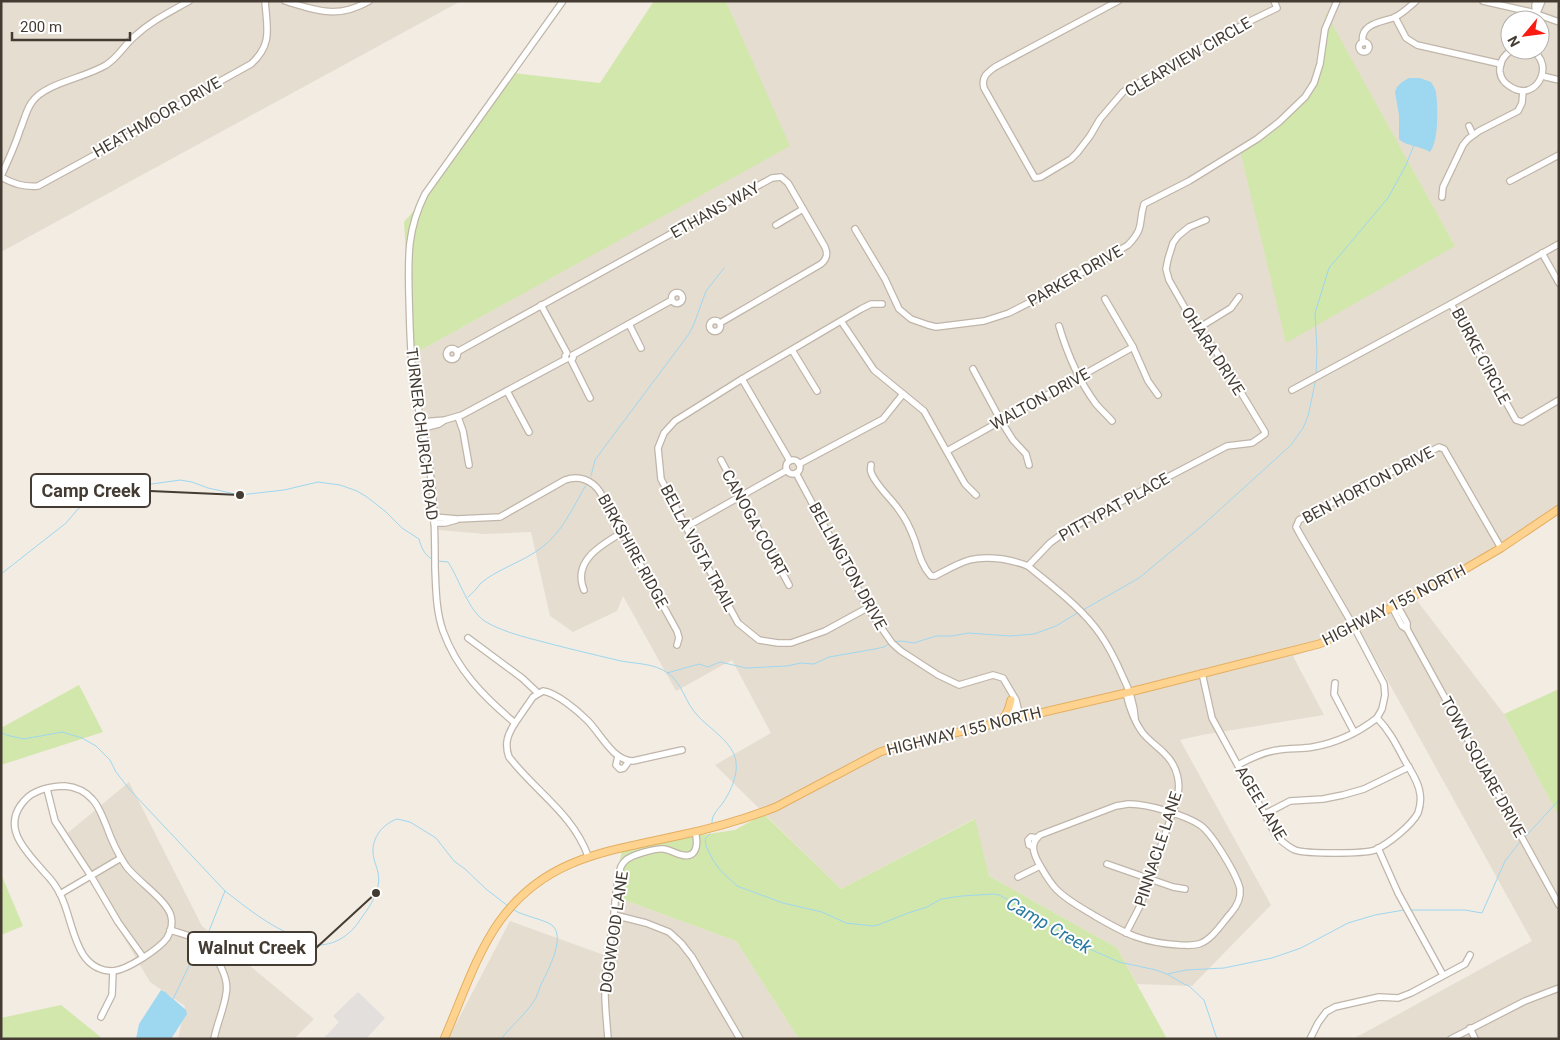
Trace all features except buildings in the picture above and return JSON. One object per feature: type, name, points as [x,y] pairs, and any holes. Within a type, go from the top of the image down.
[{"type":"main road","name":"HIGHWAY 155 NORTH","points":[[444,1039],[478,960],[498,924],[517,900],[529,889],[549,874],[566,865],[588,856],[732,823],[776,807],[880,752],[899,746],[1128,692],[1311,646],[1335,637],[1466,569],[1559,509]]},
{"type":"main road","points":[[998,722],[1007,714],[1011,700]]},
{"type":"street","points":[[1,176],[16,142],[24,116],[32,101],[53,86],[69,82],[106,65],[146,26],[189,1]]},
{"type":"street","name":"HEATHMOOR DRIVE","points":[[1,176],[15,184],[38,186],[144,128],[190,98],[251,64],[260,57],[268,36],[265,1]]},
{"type":"street","points":[[285,1],[338,13],[350,11],[368,1]]},
{"type":"street","name":"TURNER CHURCH ROAD","points":[[515,723],[473,684],[450,647],[439,619],[436,600],[434,520],[430,467],[415,391],[411,354],[408,257],[414,220],[425,194],[562,1]]},
{"type":"street","name":"CLEARVIEW CIRCLE","points":[[1118,1],[995,67],[983,79],[984,88],[1035,178],[1041,177],[1071,159],[1090,136],[1100,118],[1123,92],[1248,22],[1278,8],[1274,1]]},
{"type":"street","name":"PARKER DRIVE","points":[[855,229],[885,280],[899,309],[911,319],[928,325],[941,326],[984,320],[1009,314],[1128,245],[1137,235],[1144,204],[1189,182],[1257,139],[1296,107],[1314,83],[1320,64],[1325,29],[1337,1]]},
{"type":"street","points":[[1363,43],[1362,39],[1368,27],[1395,17],[1416,1]]},
{"type":"street","points":[[1483,1],[1512,10]]},
{"type":"street","points":[[1395,17],[1406,38],[1417,45],[1501,64]]},
{"type":"street","points":[[1503,60],[1501,64],[1501,77],[1505,84],[1515,90],[1523,91],[1532,88],[1540,81],[1543,65],[1541,60]]},
{"type":"street","points":[[1542,76],[1559,80]]},
{"type":"street","points":[[1442,197],[1442,187],[1463,145],[1473,135],[1518,111],[1522,103],[1523,91]]},
{"type":"street","points":[[1469,126],[1473,135]]},
{"type":"street","points":[[1510,181],[1559,155]]},
{"type":"street","name":"ETHANS WAY","points":[[457,352],[774,177],[781,178],[787,182],[803,209],[826,250],[827,256],[821,264],[720,323]]},
{"type":"street","points":[[776,225],[803,209]]},
{"type":"street","name":"OHARA DRIVE","points":[[1206,220],[1189,227],[1173,243],[1166,268],[1169,280],[1197,329],[1214,348],[1265,432],[1265,434],[1252,443],[1227,446],[1206,457]]},
{"type":"street","name":"BURKE CIRCLE","points":[[1559,244],[1452,304],[1516,420],[1522,422],[1559,400]]},
{"type":"street","points":[[1542,253],[1559,283]]},
{"type":"street","points":[[1197,329],[1230,308],[1238,297]]},
{"type":"street","points":[[422,425],[458,417],[672,300]]},
{"type":"street","points":[[1104,300],[1133,347],[1148,381],[1158,395]]},
{"type":"street","name":"BELLA VISTA TRAIL","points":[[869,607],[825,631],[791,644],[778,644],[759,640],[738,623],[686,527],[661,479],[658,448],[664,433],[674,421],[742,378],[871,304],[882,304]]},
{"type":"street","points":[[1292,390],[1452,304]]},
{"type":"street","points":[[541,305],[590,398]]},
{"type":"street","points":[[841,322],[874,370],[924,411],[965,484],[976,495]]},
{"type":"street","points":[[629,324],[641,348]]},
{"type":"street","points":[[1058,326],[1066,350],[1080,378],[1096,403],[1112,421]]},
{"type":"street","name":"WALTON DRIVE","points":[[947,451],[1133,347]]},
{"type":"street","points":[[792,350],[817,391]]},
{"type":"street","points":[[974,369],[1000,421],[1013,440],[1026,454],[1029,465]]},
{"type":"street","points":[[742,378],[790,461]]},
{"type":"street","points":[[507,391],[529,432]]},
{"type":"street","points":[[799,464],[883,418],[903,394]]},
{"type":"street","points":[[458,417],[463,431],[469,465]]},
{"type":"street","name":"BEN HORTON DRIVE","points":[[1354,626],[1296,526],[1299,520],[1306,515],[1439,447],[1444,449],[1501,548]]},
{"type":"street","name":"PITTYPAT PLACE","points":[[1028,566],[1050,543],[1062,534],[1206,457]]},
{"type":"street","name":"CANOGA COURT","points":[[721,460],[789,585]]},
{"type":"street","points":[[790,461],[796,461],[799,464],[796,473],[791,474],[787,470],[786,465],[790,461]]},
{"type":"street","points":[[871,465],[871,472],[884,492],[899,509],[910,530],[922,563],[931,576],[936,576],[969,559],[978,558],[1019,562],[1028,566]]},
{"type":"street","points":[[686,527],[787,470]]},
{"type":"street","name":"BELLINGTON DRIVE","points":[[796,473],[871,612],[892,642],[901,651],[938,675],[959,685],[993,675],[1003,678],[1016,700],[1018,718]]},
{"type":"street","name":"BIRKSHIRE RIDGE","points":[[434,520],[445,523],[457,520],[500,517],[563,481],[577,478],[590,482],[598,488],[623,532],[678,634],[678,645]]},
{"type":"street","points":[[584,590],[580,577],[584,564],[600,546],[623,532]]},
{"type":"street","name":"PINNACLE LANE","points":[[1028,566],[1091,622],[1110,650],[1134,705],[1135,718],[1143,733],[1166,755],[1175,769],[1179,792],[1139,909],[1126,934]]},
{"type":"street","name":"TOWN SQUARE DRIVE","points":[[1394,606],[1407,624],[1559,905]]},
{"type":"street","points":[[1238,766],[1264,753],[1278,750],[1312,748],[1331,743],[1369,725],[1377,718],[1386,695],[1384,684],[1354,626]]},
{"type":"street","points":[[468,638],[522,678],[538,693]]},
{"type":"street","name":"AGEE LANE","points":[[1202,674],[1212,718],[1277,837],[1285,845],[1295,850],[1306,852],[1361,852],[1378,848]]},
{"type":"street","points":[[1335,683],[1334,694],[1354,732]]},
{"type":"street","points":[[1009,689],[1018,718]]},
{"type":"street","points":[[588,856],[579,836],[567,820],[509,757],[506,744],[509,733],[533,698],[543,691],[554,694],[587,720],[618,756],[629,761],[682,750]]},
{"type":"street","points":[[1377,718],[1387,728],[1420,792],[1418,813],[1396,836],[1378,848],[1398,893],[1442,975]]},
{"type":"street","points":[[618,756],[616,765],[620,769],[624,768],[629,761]]},
{"type":"street","points":[[1265,814],[1290,801],[1324,799],[1364,789],[1408,767]]},
{"type":"street","points":[[59,786],[71,787],[89,796],[98,807],[121,858],[137,878],[166,907],[171,919],[170,930],[164,942],[128,967],[113,971],[97,967],[90,963],[83,955],[60,894],[47,875],[21,846],[17,838],[14,829],[16,813],[22,802],[32,794],[47,789],[59,786]]},
{"type":"street","points":[[47,789],[55,821],[118,922],[143,957]]},
{"type":"street","points":[[1121,805],[1143,805],[1172,814],[1200,825],[1212,837],[1238,882],[1240,892],[1234,910],[1210,937],[1199,944],[1189,946],[1158,943],[1126,934],[1066,898],[1052,884],[1033,852],[1037,838],[1042,834],[1121,805]]},
{"type":"street","name":"DOGWOOD LANE","points":[[608,1039],[604,992],[620,870],[624,861],[639,854],[664,849],[688,856],[695,852],[697,845],[695,832]]},
{"type":"street","points":[[60,894],[121,858]]},
{"type":"street","points":[[1106,864],[1173,887],[1185,889]]},
{"type":"street","points":[[1018,877],[1040,866]]},
{"type":"street","points":[[614,915],[646,923],[669,932],[681,943],[692,957],[740,1039]]},
{"type":"street","points":[[170,930],[194,938],[208,946],[214,953],[223,972],[227,991],[214,1039]]},
{"type":"street","points":[[1310,1039],[1318,1022],[1326,1012],[1378,997],[1398,998],[1411,993],[1465,964],[1470,954]]},
{"type":"street","points":[[102,1017],[112,995],[113,971]]},
{"type":"street","points":[[1451,1039],[1525,1001],[1559,988]]},
{"type":"street","points":[[1470,1028],[1475,1039]]},
{"type":"shaded area","points":[[1,1],[461,1],[1,252]]},
{"type":"shaded area","points":[[726,1],[1559,1],[1559,510],[1415,598],[1504,714],[1559,817],[1559,1039],[1353,1039],[1532,941],[1358,627],[1315,649],[1293,656],[1324,715],[1180,740],[1271,905],[1192,986],[1137,984],[1117,948],[989,876],[974,819],[841,889],[715,765],[771,733],[732,660],[676,691],[623,596],[617,611],[573,632],[550,616],[531,532],[485,534],[438,530],[415,411],[412,355],[789,146]],"holes":[[[1326,14],[1455,246],[1280,120],[1309,92],[1321,56]]]},
{"type":"shaded area","points":[[129,782],[202,926],[314,1019],[294,1039],[178,1039],[185,1006],[150,982],[64,836]]},
{"type":"shaded area","points":[[613,896],[736,941],[799,1039],[448,1039],[510,921],[604,955]]},
{"type":"shaded area","points":[[358,992],[385,1018],[366,1039],[323,1039],[339,1022],[333,1016]]},
{"type":"green space","points":[[654,1],[726,1],[790,146],[412,355],[404,222],[431,191],[513,73],[600,83]]},
{"type":"green space","points":[[1326,13],[1455,246],[1286,343],[1239,146],[1280,120],[1309,92],[1321,56]]},
{"type":"green space","points":[[79,685],[103,732],[1,765],[1,728]]},
{"type":"green space","points":[[1559,689],[1559,817],[1504,714]]},
{"type":"green space","points":[[764,814],[841,889],[975,819],[989,876],[1117,948],[1167,1039],[799,1039],[736,941],[613,896],[622,850],[640,844],[735,830]]},
{"type":"green space","points":[[1,874],[23,926],[1,935]]},
{"type":"green space","points":[[61,1005],[103,1039],[1,1039],[1,1018]]},
{"type":"water","points":[[1409,78],[1420,78],[1431,82],[1436,90],[1436,132],[1430,152],[1399,139],[1399,115],[1395,92],[1402,82]]},
{"type":"water","points":[[161,990],[186,1010],[187,1014],[171,1039],[136,1039],[139,1024]]},
{"type":"waterway","points":[[1316,375],[1315,313],[1329,268],[1388,198],[1406,165],[1414,145]]},
{"type":"waterway","points":[[591,476],[595,460],[689,334],[706,291],[724,268]]},
{"type":"waterway","points":[[1083,610],[1139,578],[1204,524],[1291,445],[1303,428],[1308,416],[1316,379]]},
{"type":"waterway","name":"Camp Creek","points":[[1,574],[66,523],[78,509],[86,504],[115,496],[138,486],[180,480],[240,495],[284,490],[318,482],[340,485],[357,491],[386,512],[402,528],[419,539],[427,556],[432,559]]},
{"type":"waterway","points":[[468,597],[481,583],[495,573],[534,553],[548,542],[566,519],[586,485]]},
{"type":"waterway","name":"Camp Creek","points":[[438,561],[448,562],[474,611],[491,625],[554,645],[651,666],[673,677],[694,711],[731,749],[736,762],[733,782],[727,797],[714,814],[712,823]]},
{"type":"waterway","points":[[893,642],[914,643],[936,636],[968,633],[1010,636],[1034,634],[1056,626],[1079,612]]},
{"type":"waterway","points":[[667,673],[699,664],[708,667],[720,662],[746,668],[787,666],[801,663],[814,664],[829,657],[884,647],[890,643]]},
{"type":"waterway","points":[[1,732],[24,739],[62,732],[82,738],[96,746],[110,760],[116,772],[130,790],[225,891],[267,922],[312,944],[332,943],[344,937],[354,928],[367,910],[375,896],[379,881],[373,853],[374,842],[379,832],[387,824],[397,819],[410,822],[436,838],[454,861],[508,906]]},
{"type":"waterway","points":[[1525,837],[1559,800]]},
{"type":"waterway","name":"Camp Creek","points":[[710,834],[705,839],[706,846],[713,860],[720,870],[737,886],[783,903],[822,912],[846,923],[873,926],[927,907],[941,899],[962,896],[999,895],[1083,946],[1119,962],[1167,974],[1189,986],[1204,1000],[1217,1039]]},
{"type":"waterway","points":[[1411,910],[1465,910],[1482,913],[1505,861],[1520,842]]},
{"type":"waterway","points":[[204,940],[225,891]]},
{"type":"waterway","points":[[501,1039],[535,999],[554,956],[557,939],[553,926],[514,910]]},
{"type":"waterway","points":[[1168,974],[1186,970],[1224,968],[1272,958],[1301,948],[1348,923],[1375,915],[1404,910]]},
{"type":"waterway","points":[[173,999],[202,944]]},
{"type":"place","name":"Camp Creek","points":[[240,495]]},
{"type":"place","name":"Walnut Creek","points":[[376,893]]}]
